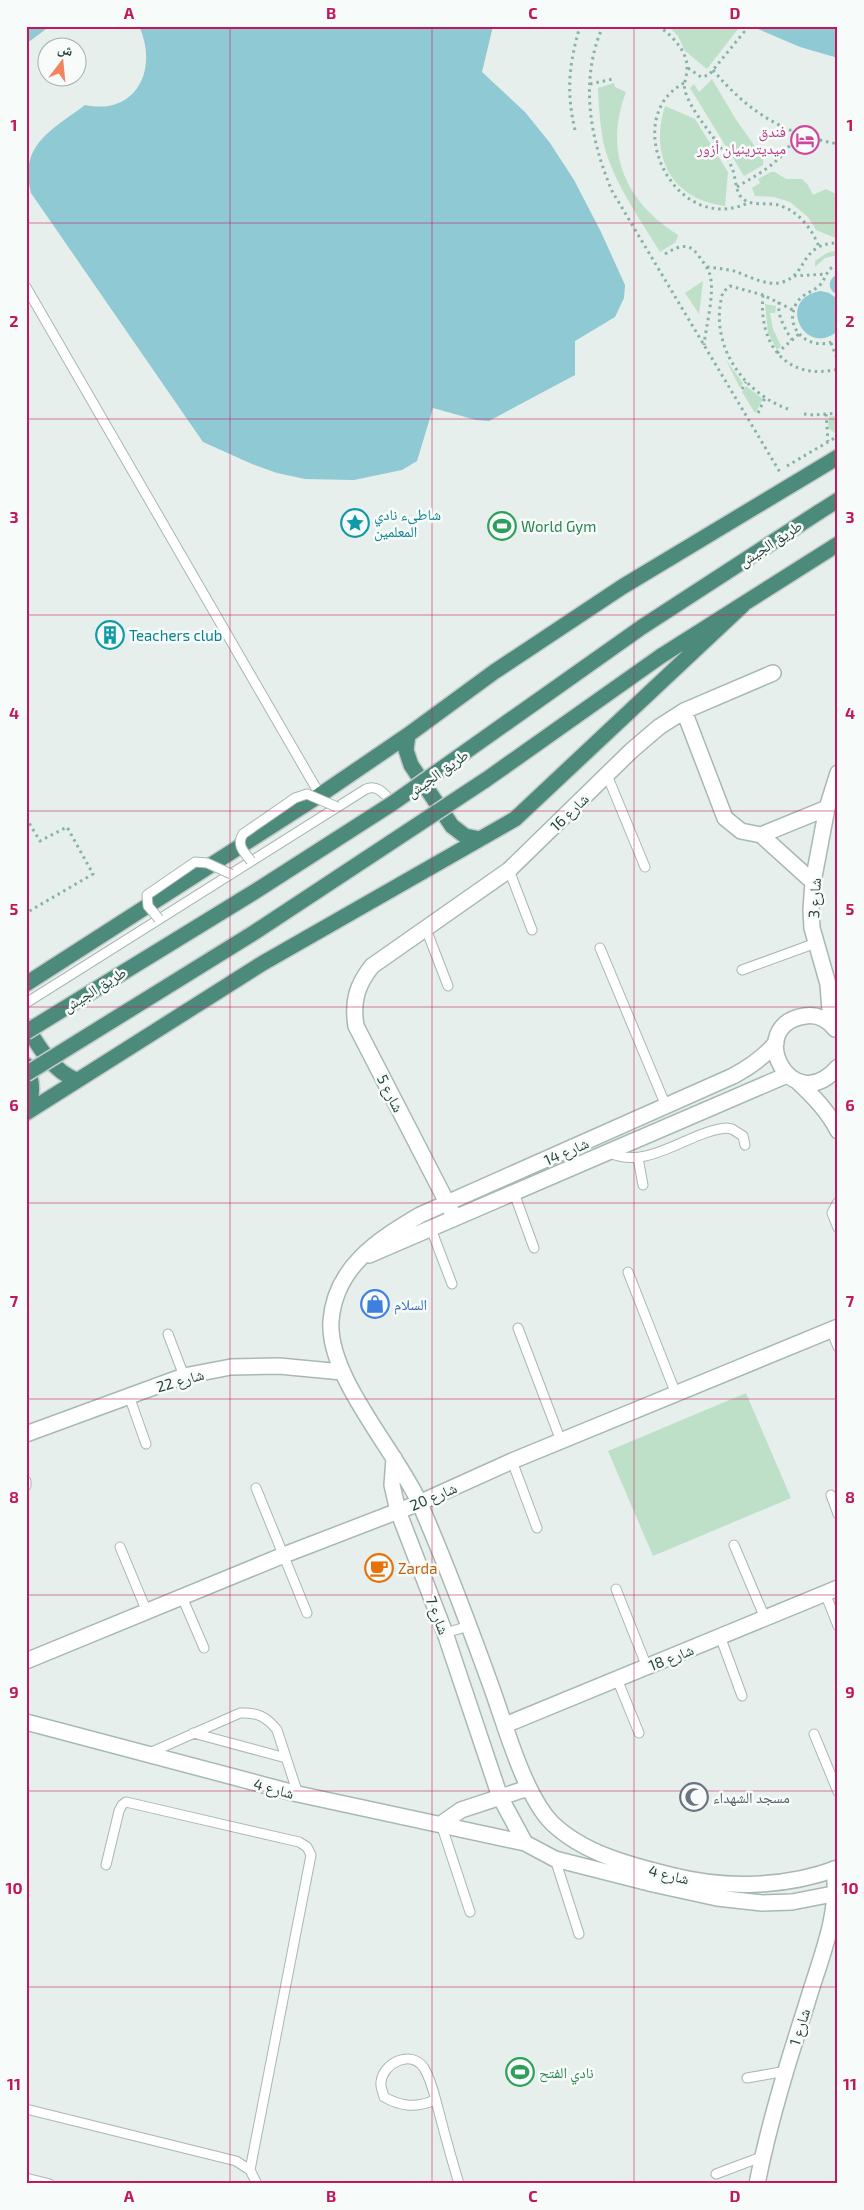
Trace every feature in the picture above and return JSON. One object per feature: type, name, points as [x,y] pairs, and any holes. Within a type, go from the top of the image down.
[{"type":"highway","points":[[27,985],[320,795],[408,735],[494,672],[622,587],[838,457]]},
{"type":"highway","name":"طريق الجيش","points":[[26,1032],[252,894],[393,803],[642,627],[838,500]]},
{"type":"highway","points":[[26,1074],[255,932],[488,779],[701,629],[743,605],[838,544]]},
{"type":"highway","points":[[26,1112],[264,963],[515,819],[743,605]]},
{"type":"highway","points":[[408,735],[406,750],[411,765],[452,826],[465,836],[480,840]]},
{"type":"highway","points":[[26,1026],[52,1064],[65,1075],[76,1080]]},
{"type":"highway","points":[[26,1065],[32,1091],[26,1112]]},
{"type":"street","name":"شارع 16","points":[[372,966],[509,870],[659,727],[684,711],[773,673]]},
{"type":"street","points":[[684,711],[725,818],[740,832],[760,835],[827,808]]},
{"type":"street","name":"شارع 3","points":[[834,1028],[828,984],[816,943],[810,910],[813,882],[827,808],[838,773]]},
{"type":"street","points":[[760,835],[813,882]]},
{"type":"street","name":"شارع 5","points":[[372,966],[362,979],[356,994],[353,1010],[356,1026],[455,1218]]},
{"type":"street","name":"شارع 14","points":[[394,1458],[342,1372],[332,1340],[333,1301],[342,1281],[357,1261],[387,1235],[420,1214],[749,1068],[764,1057],[776,1043],[780,1032],[788,1023],[798,1017],[810,1015],[821,1018],[834,1028]]},
{"type":"street","points":[[776,1043],[775,1054],[779,1066],[816,1098],[832,1119],[838,1131]]},
{"type":"street","points":[[792,1078],[808,1083],[820,1081],[830,1076],[838,1067]]},
{"type":"street","name":"شارع 14","points":[[357,1261],[608,1152],[792,1078]]},
{"type":"street","name":"شارع 20","points":[[26,1662],[182,1597],[419,1503],[512,1461],[834,1329]]},
{"type":"street","name":"شارع 22","points":[[26,1434],[184,1376],[231,1367],[280,1366],[342,1372]]},
{"type":"street","name":"شارع 7","points":[[394,1458],[419,1503],[469,1626],[528,1788]]},
{"type":"street","name":"شارع 7","points":[[394,1458],[392,1485],[398,1511],[445,1633],[500,1797]]},
{"type":"street","name":"شارع 18","points":[[505,1725],[831,1591]]},
{"type":"street","name":"شارع 4","points":[[26,1722],[298,1794],[525,1843],[555,1859],[686,1885],[760,1884],[796,1879],[836,1868]]},
{"type":"street","points":[[441,1824],[461,1810],[528,1788]]},
{"type":"street","name":"شارع 4","points":[[528,1788],[551,1822],[578,1842],[612,1858],[717,1898],[762,1903],[792,1902],[837,1894]]},
{"type":"street","points":[[500,1797],[525,1843]]},
{"type":"street","name":"شارع 1","points":[[757,2184],[786,2071],[832,1921],[837,1894],[836,1868]]},
{"type":"lane","points":[[26,287],[320,795]]},
{"type":"lane","points":[[608,775],[645,867]]},
{"type":"lane","points":[[26,1003],[371,787],[379,790],[393,803]]},
{"type":"lane","points":[[251,861],[239,843],[242,834],[295,798],[307,794],[337,807]]},
{"type":"lane","points":[[159,919],[148,906],[147,895],[191,863],[203,862],[231,874]]},
{"type":"lane","points":[[509,870],[532,930]]},
{"type":"lane","points":[[426,929],[448,986]]},
{"type":"lane","points":[[742,970],[816,943]]},
{"type":"lane","points":[[600,948],[666,1106]]},
{"type":"lane","points":[[608,1152],[617,1157],[638,1158],[720,1128],[732,1128],[738,1131],[743,1136],[745,1145]]},
{"type":"lane","points":[[638,1158],[644,1185]]},
{"type":"lane","points":[[514,1193],[534,1248]]},
{"type":"lane","points":[[838,1202],[832,1212],[838,1228]]},
{"type":"lane","points":[[431,1229],[452,1284]]},
{"type":"lane","points":[[628,1272],[676,1394]]},
{"type":"lane","points":[[518,1328],[561,1441]]},
{"type":"lane","points":[[834,1329],[838,1347]]},
{"type":"lane","points":[[168,1334],[184,1376]]},
{"type":"lane","points":[[129,1396],[146,1444]]},
{"type":"lane","points":[[512,1461],[537,1528]]},
{"type":"lane","points":[[26,1481],[26,1486]]},
{"type":"lane","points":[[256,1488],[307,1613]]},
{"type":"lane","points":[[831,1496],[838,1514]]},
{"type":"lane","points":[[734,1545],[765,1618]]},
{"type":"lane","points":[[120,1547],[147,1612]]},
{"type":"lane","points":[[616,1589],[647,1667]]},
{"type":"lane","points":[[831,1591],[838,1626]]},
{"type":"lane","points":[[182,1597],[204,1648]]},
{"type":"lane","points":[[445,1633],[469,1626]]},
{"type":"lane","points":[[720,1636],[742,1696]]},
{"type":"lane","points":[[617,1679],[639,1733]]},
{"type":"lane","points":[[146,1754],[240,1713],[251,1712],[261,1715],[274,1726],[298,1794]]},
{"type":"lane","points":[[193,1733],[286,1758]]},
{"type":"lane","points":[[814,1734],[838,1792]]},
{"type":"lane","points":[[106,1865],[119,1811],[126,1802],[299,1842],[307,1847],[311,1855],[250,2170]]},
{"type":"lane","points":[[441,1824],[470,1912]]},
{"type":"lane","points":[[555,1859],[579,1934]]},
{"type":"lane","points":[[435,2100],[423,2105],[409,2106],[396,2104],[384,2097],[380,2084],[384,2070],[395,2061],[409,2059],[422,2066],[429,2078],[458,2184]]},
{"type":"lane","points":[[747,2078],[786,2071]]},
{"type":"lane","points":[[26,2109],[236,2161],[250,2170],[257,2184]]},
{"type":"lane","points":[[716,2174],[764,2156]]},
{"type":"lane","points":[[26,2178],[50,2184]]},
{"type":"path","points":[[575,130],[569,86],[572,57],[580,26]]},
{"type":"path","points":[[603,26],[592,64],[590,84],[591,129],[599,161],[612,191],[782,477]]},
{"type":"path","points":[[658,26],[671,37],[687,61],[688,67],[684,83],[686,97],[730,164],[741,197],[749,202]]},
{"type":"path","points":[[688,67],[701,77],[709,75],[744,32],[742,26]]},
{"type":"path","points":[[713,70],[744,103],[774,123],[796,132],[838,144]]},
{"type":"path","points":[[590,84],[614,79]]},
{"type":"path","points":[[684,83],[668,96],[658,117],[656,144],[663,168],[682,194],[702,206],[725,210],[749,202],[778,205],[795,214],[810,230],[819,247]]},
{"type":"path","points":[[737,187],[780,159],[792,142],[796,132]]},
{"type":"path","points":[[707,267],[733,271],[768,283],[783,282],[793,276],[806,258],[819,247],[838,243]]},
{"type":"path","points":[[665,254],[677,247],[684,246],[690,248],[707,267],[710,274],[711,288],[704,346]]},
{"type":"path","points":[[838,265],[828,270],[820,286],[803,295],[793,310],[794,324],[799,334],[808,342],[814,344],[831,343],[838,340]]},
{"type":"path","points":[[793,276],[826,274]]},
{"type":"path","points":[[788,409],[765,398],[746,382],[731,362],[722,336],[720,323],[722,296],[723,292],[730,286],[763,295],[793,310]]},
{"type":"path","points":[[763,295],[763,322],[766,335],[777,354],[793,366],[809,372],[838,369]]},
{"type":"path","points":[[779,302],[781,320],[792,340]]},
{"type":"path","points":[[777,354],[799,334]]},
{"type":"path","points":[[831,343],[838,360]]},
{"type":"path","points":[[742,389],[746,382]]},
{"type":"path","points":[[758,414],[765,398]]},
{"type":"path","points":[[804,414],[838,413]]},
{"type":"path","points":[[826,414],[828,441]]},
{"type":"path","points":[[787,466],[838,436]]},
{"type":"path","points":[[26,818],[40,841],[67,827],[94,874],[26,913]]},
{"type":"green space","points":[[668,26],[734,26],[738,29],[707,69],[685,51],[678,36]]},
{"type":"green space","points":[[712,79],[735,118],[763,158],[763,165],[744,176],[690,88],[694,84],[699,92]]},
{"type":"green space","points":[[614,83],[615,87],[626,92],[619,114],[617,135],[619,155],[624,174],[633,191],[645,207],[660,222],[678,235],[676,242],[660,252],[615,176],[605,149],[598,88]]},
{"type":"green space","points":[[665,106],[695,119],[728,172],[725,206],[706,202],[691,195],[678,185],[669,172],[663,158],[660,141]]},
{"type":"green space","points":[[771,172],[775,172],[786,179],[802,179],[808,185],[813,195],[826,189],[838,195],[838,239],[816,230],[808,217],[790,202],[774,197],[755,196],[752,188],[760,183],[758,179]]},
{"type":"green space","points":[[838,250],[838,255],[825,258],[815,267],[815,261],[827,253]]},
{"type":"green space","points":[[703,281],[699,314],[685,293]]},
{"type":"green space","points":[[765,304],[776,306],[775,313],[770,313],[773,329],[781,346],[777,350],[768,333]]},
{"type":"green space","points":[[726,360],[743,383],[740,388]]},
{"type":"green space","points":[[746,386],[763,399],[755,413],[742,392]]},
{"type":"green space","points":[[838,415],[838,431],[835,433],[828,428],[829,417]]},
{"type":"green space","points":[[746,1393],[791,1498],[653,1556],[608,1451]]},
{"type":"water","points":[[26,26],[50,26],[26,44]]},
{"type":"water","points":[[139,26],[493,26],[482,72],[525,112],[550,143],[574,180],[601,232],[625,285],[624,298],[615,317],[575,341],[575,375],[489,421],[476,420],[433,408],[417,461],[402,470],[354,480],[305,479],[277,473],[203,442],[31,193],[28,176],[29,163],[34,151],[50,131],[85,105],[103,107],[118,103],[130,96],[139,86],[144,73],[146,58],[145,42]]},
{"type":"water","points":[[751,26],[838,26],[838,58],[800,47]]},
{"type":"water","points":[[838,274],[838,295],[830,287],[830,282]]},
{"type":"water","points":[[821,291],[829,293],[838,299],[838,331],[826,338],[815,338],[806,332],[800,324],[797,314],[799,304],[807,296]]},
{"type":"place","name":"فندق ميديترينيان أزور","points":[[805,140]]},
{"type":"place","name":"شاطيء نادي المعلمين","points":[[355,523]]},
{"type":"place","name":"World Gym","points":[[502,526]]},
{"type":"place","name":"Teachers club","points":[[110,635]]},
{"type":"place","name":"السلام","points":[[375,1304]]},
{"type":"place","name":"Zarda","points":[[379,1568]]},
{"type":"place","name":"مسجد الشهداء","points":[[694,1797]]},
{"type":"place","name":"نادي الفتح","points":[[520,2072]]}]
